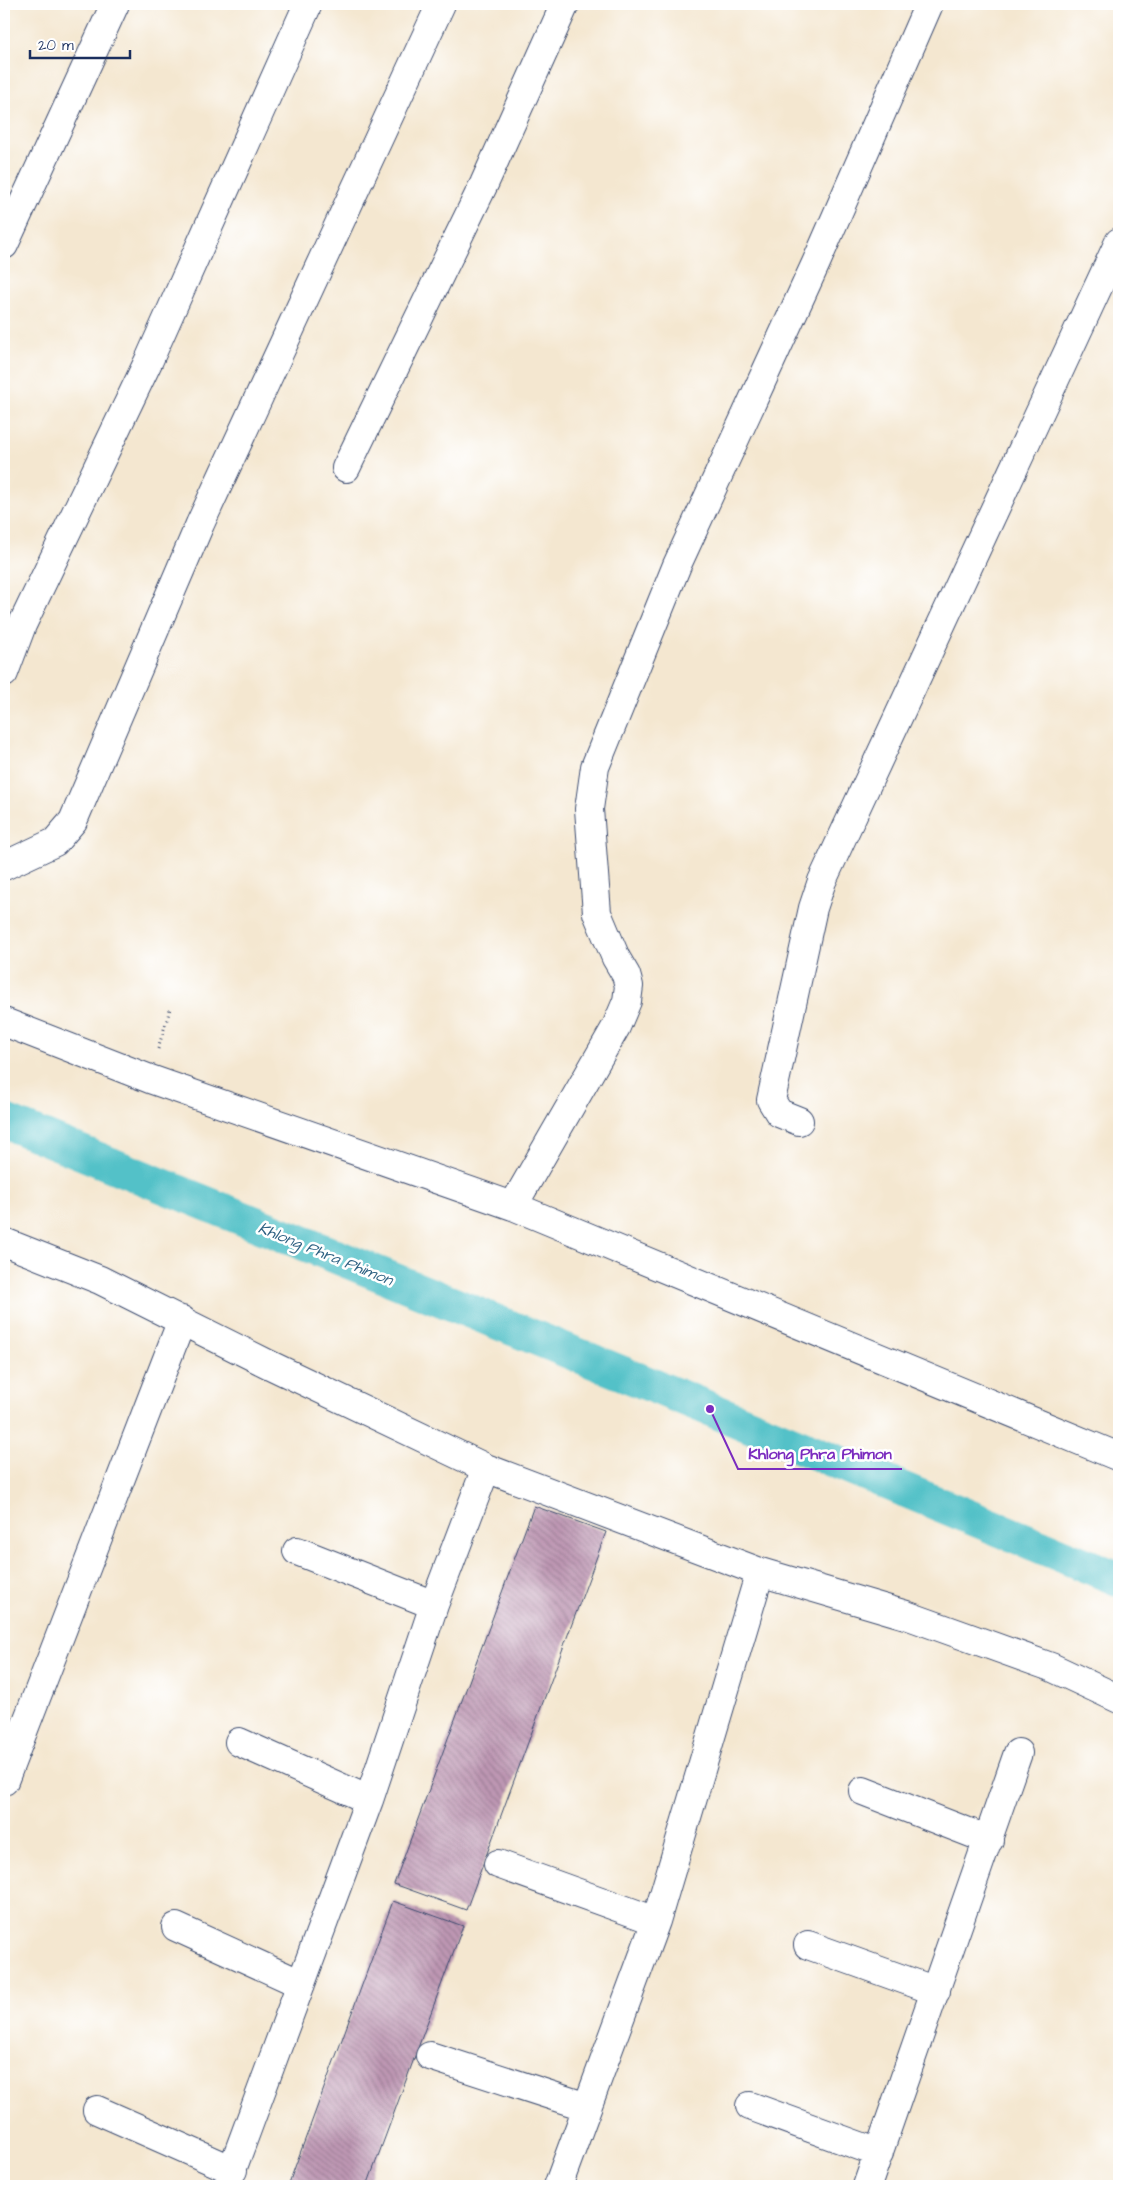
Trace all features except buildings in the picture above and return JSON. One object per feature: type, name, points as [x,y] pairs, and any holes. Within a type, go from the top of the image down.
[{"type":"street","points":[[4,245],[115,4]]},
{"type":"street","points":[[4,673],[22,625],[149,360],[308,4]]},
{"type":"street","points":[[4,866],[55,842],[73,821],[200,524],[441,4]]},
{"type":"street","points":[[346,468],[484,184],[565,4]]},
{"type":"street","points":[[513,1206],[616,1027],[627,1001],[629,986],[626,975],[616,958],[597,913],[589,810],[595,767],[677,565],[816,264],[929,4]]},
{"type":"street","points":[[798,1120],[779,1113],[771,1100],[813,908],[822,881],[1119,242]]},
{"type":"street","points":[[4,1022],[150,1079],[513,1206],[1119,1456]]},
{"type":"street","points":[[4,1242],[100,1280],[268,1364],[486,1468],[760,1572],[906,1615],[1051,1667],[1119,1699]]},
{"type":"street","points":[[4,1781],[182,1320]]},
{"type":"street","points":[[97,2110],[229,2178],[369,1800],[434,1605],[486,1468]]},
{"type":"street","points":[[297,1552],[434,1605]]},
{"type":"street","points":[[558,2186],[656,1920],[760,1572]]},
{"type":"street","points":[[239,1742],[369,1800]]},
{"type":"street","points":[[867,2186],[1018,1753]]},
{"type":"street","points":[[863,1791],[989,1840]]},
{"type":"street","points":[[498,1864],[656,1920]]},
{"type":"street","points":[[176,1926],[301,1984]]},
{"type":"street","points":[[808,1945],[936,1991]]},
{"type":"street","points":[[430,2056],[587,2108]]},
{"type":"street","points":[[750,2106],[879,2153]]},
{"type":"path","points":[[150,1079],[171,1006]]},
{"type":"waterway","name":"Khlong Phra Phimon","points":[[4,1121],[710,1409],[1119,1579]]},
{"type":"place","name":"Khlong Phra Phimon","points":[[710,1409]]}]
